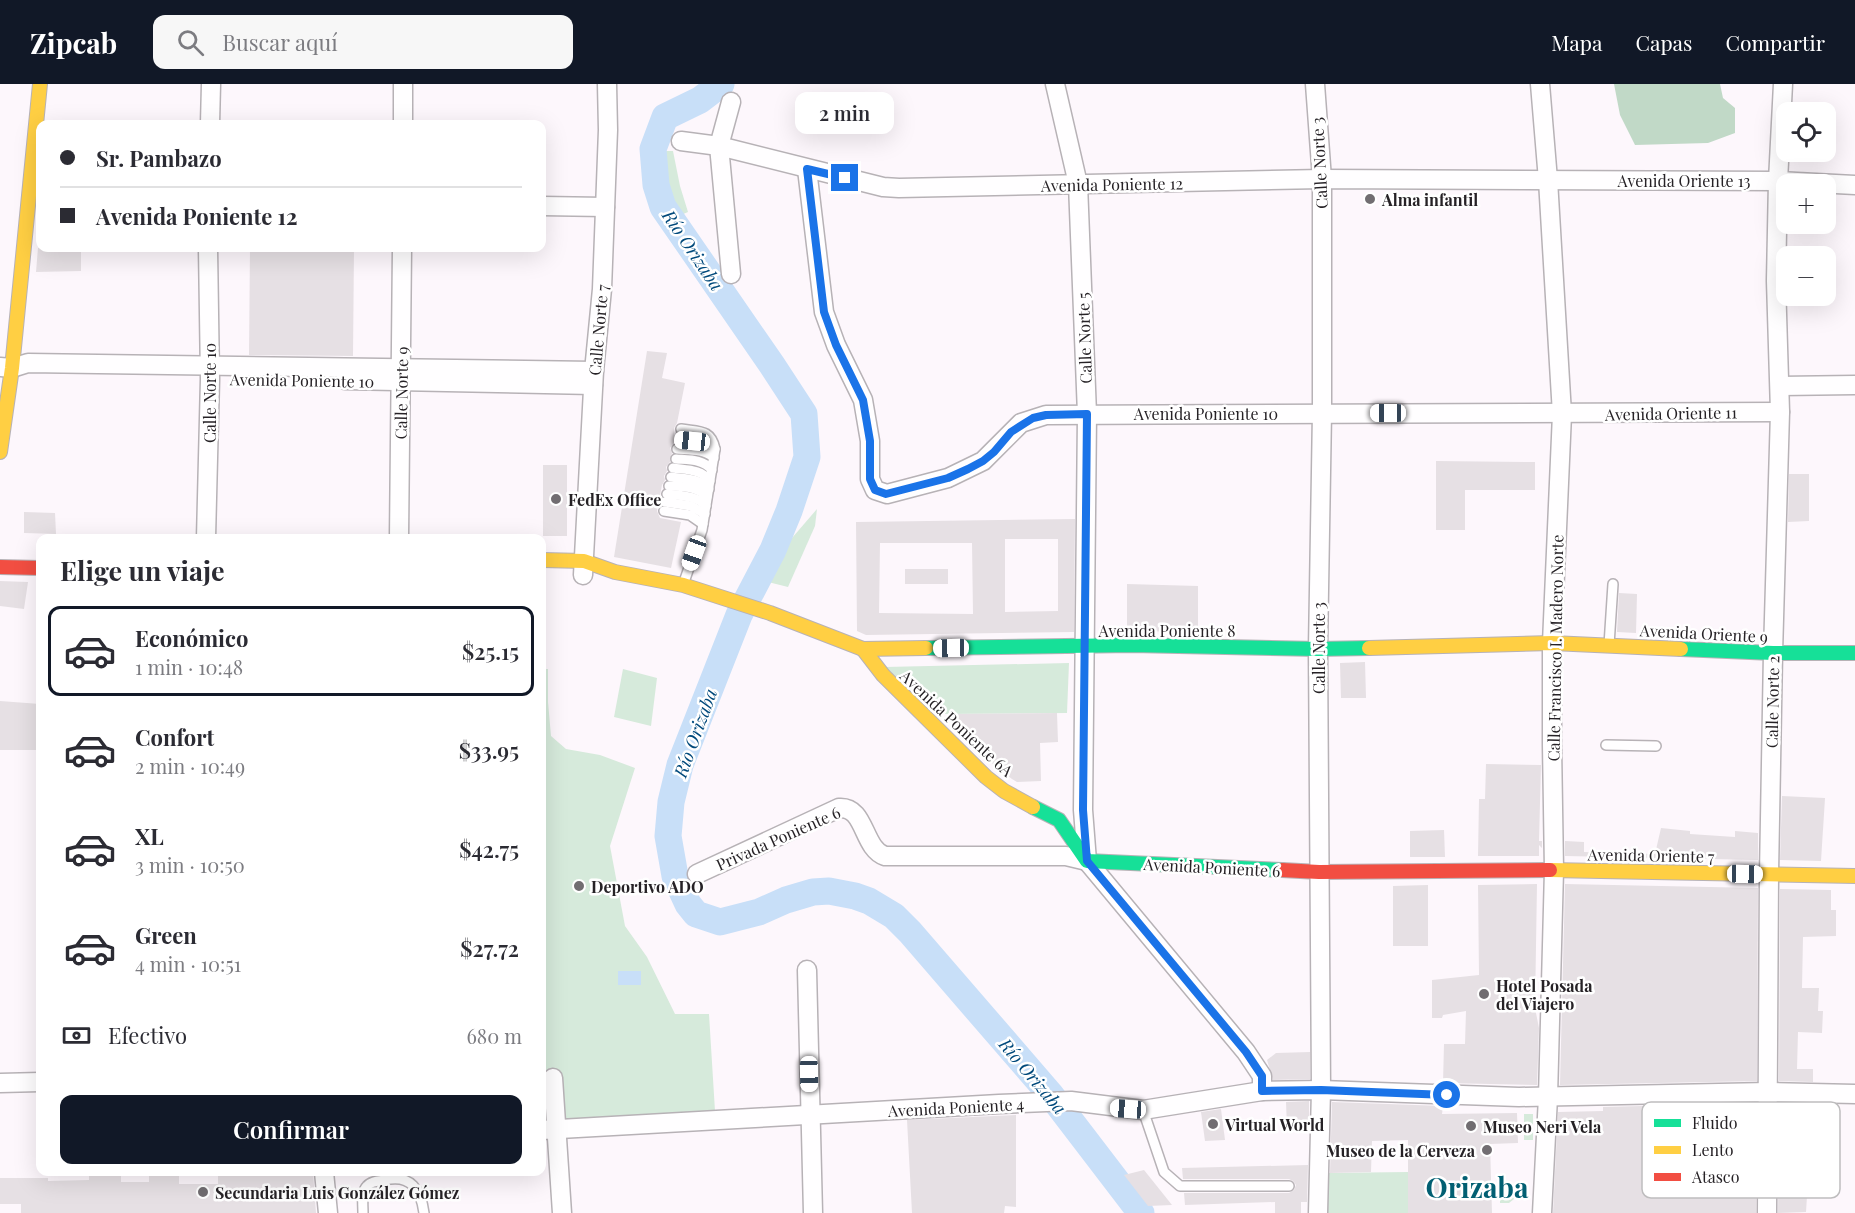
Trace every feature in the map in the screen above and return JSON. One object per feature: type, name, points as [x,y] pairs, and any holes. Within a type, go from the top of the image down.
[{"type":"street","points":[[38,120],[40,84]]},
{"type":"street","points":[[210,120],[211,84]]},
{"type":"street","points":[[403,84],[403,120]]},
{"type":"street","name":"Calle Norte 5","points":[[1055,84],[1078,184],[1087,414],[1083,810],[1087,861]]},
{"type":"street","name":"Calle Norte 3","points":[[1315,84],[1322,179],[1322,412],[1318,649],[1321,1090],[1318,1213]]},
{"type":"street","name":"Calle Francisco I. Madero Norte","points":[[1540,84],[1562,414],[1552,643],[1556,745],[1554,870],[1548,1097],[1542,1213]]},
{"type":"street","name":"Calle Norte 2","points":[[1778,174],[1783,84]]},
{"type":"street","name":"Calle Norte 7","points":[[580,570],[593,378],[602,289],[609,85]]},
{"type":"street","points":[[731,102],[719,146],[731,274]]},
{"type":"street","name":"Avenida Poniente 12","points":[[681,141],[719,146],[883,187],[899,188],[1322,179],[1548,180]]},
{"type":"street","name":"Avenida Poniente 10","points":[[807,169],[824,312],[836,345],[863,400],[870,441],[870,479],[875,490],[886,494],[948,478],[968,469],[994,452],[1011,432],[1033,418],[1046,415],[1322,412],[1562,414]]},
{"type":"street","points":[[0,452],[6,367],[35,194],[36,172]]},
{"type":"street","name":"Avenida Oriente 13","points":[[1548,180],[1776,181]]},
{"type":"street","name":"Avenida Oriente 13","points":[[1836,184],[1855,185]]},
{"type":"street","points":[[546,206],[605,207]]},
{"type":"street","name":"Calle Norte 2","points":[[1768,1102],[1769,874],[1780,412],[1777,234]]},
{"type":"street","name":"Calle Norte 10","points":[[206,534],[210,373],[208,252]]},
{"type":"street","name":"Calle Norte 9","points":[[399,534],[402,252]]},
{"type":"street","name":"Avenida Poniente 10","points":[[6,367],[26,375],[210,373],[593,378]]},
{"type":"street","points":[[1780,386],[1855,385]]},
{"type":"street","name":"Avenida Oriente 11","points":[[1562,414],[1780,412]]},
{"type":"street","name":"Avenida Poniente 8","points":[[546,561],[580,570],[615,572],[683,585],[770,613],[863,649],[1132,645],[1318,649],[1552,643]]},
{"type":"street","points":[[0,567],[36,568]]},
{"type":"street","name":"Avenida Oriente 9","points":[[1552,643],[1773,653],[1855,653]]},
{"type":"street","name":"Avenida Poniente 6A","points":[[863,649],[883,675],[986,777],[1004,791],[1059,820],[1087,861]]},
{"type":"street","name":"Privada Poniente 6","points":[[697,874],[839,808],[848,808],[854,812],[873,848]]},
{"type":"street","points":[[1059,820],[1083,810]]},
{"type":"street","name":"Avenida Poniente 6","points":[[873,848],[878,854],[885,856],[1066,856],[1087,861],[1318,872],[1554,870]]},
{"type":"street","points":[[1087,861],[1246,1052],[1262,1076],[1262,1091]]},
{"type":"street","name":"Avenida Oriente 7","points":[[1554,870],[1855,876]]},
{"type":"street","points":[[807,970],[813,1213]]},
{"type":"street","points":[[553,1078],[550,1130],[562,1213]]},
{"type":"street","points":[[0,1083],[36,1082]]},
{"type":"street","name":"Avenida Poniente 4","points":[[550,1130],[1071,1101],[1143,1110],[1262,1091],[1321,1090],[1548,1097],[1768,1092],[1855,1094]]},
{"type":"street","points":[[324,1176],[328,1213]]},
{"type":"street","name":"Calle Norte 2","points":[[1767,1198],[1767,1213]]},
{"type":"lane","points":[[683,585],[707,502],[715,454],[713,439],[706,433],[680,439],[703,451],[715,454]]},
{"type":"lane","points":[[669,485],[701,461],[712,470]]},
{"type":"lane","points":[[669,485],[697,480],[703,483],[707,502]]},
{"type":"lane","points":[[669,485],[690,516],[707,502]]},
{"type":"lane","points":[[669,485],[707,502]]},
{"type":"lane","points":[[1609,645],[1613,584]]},
{"type":"lane","points":[[1606,746],[1656,746]]},
{"type":"lane","points":[[1143,1110],[1164,1172],[1180,1186],[1289,1186]]},
{"type":"lane","points":[[363,1213],[363,1193],[366,1186],[392,1178],[404,1179],[414,1186],[422,1197],[424,1213]]},
{"type":"green space","points":[[1614,84],[1720,84],[1723,98],[1735,108],[1735,133],[1708,143],[1635,145],[1620,115]]},
{"type":"green space","points":[[665,151],[673,151],[688,212],[681,215],[665,176]]},
{"type":"green space","points":[[817,509],[815,526],[788,587],[768,582],[767,567]]},
{"type":"green space","points":[[1069,663],[1067,713],[940,714],[885,667]]},
{"type":"green space","name":"Deportivo ADO","points":[[546,669],[548,669],[551,736],[566,749],[600,755],[635,768],[610,846],[625,926],[647,957],[675,1014],[709,1014],[715,1111],[546,1121]]},
{"type":"green space","points":[[623,669],[657,678],[651,726],[614,717]]},
{"type":"green space","points":[[1524,1114],[1533,1114],[1533,1140],[1524,1140]]},
{"type":"green space","points":[[1408,1172],[1408,1213],[1326,1213],[1326,1173]]},
{"type":"green space","points":[[1514,1188],[1514,1199],[1509,1203],[1500,1203],[1500,1189]]},
{"type":"water","points":[[618,971],[641,971],[641,985],[618,985]]},
{"type":"building","points":[[38,252],[81,252],[81,271],[36,272]]},
{"type":"building","points":[[250,252],[354,252],[353,356],[249,355]]},
{"type":"building","points":[[647,351],[667,353],[662,378],[685,383],[674,428],[674,443],[670,448],[672,453],[666,467],[657,511],[660,518],[681,522],[671,568],[614,557]]},
{"type":"building","points":[[1436,461],[1535,462],[1535,490],[1465,490],[1465,530],[1436,530]]},
{"type":"building","points":[[543,465],[567,465],[567,536],[543,534]]},
{"type":"building","points":[[1789,474],[1809,474],[1809,521],[1788,522]]},
{"type":"building","points":[[24,512],[55,513],[56,534],[24,533]]},
{"type":"building","points":[[1075,519],[1074,632],[866,635],[857,631],[856,522]],"holes":[[[1005,539],[1058,539],[1058,611],[1005,612]],[[880,543],[972,543],[973,614],[879,613]]]},
{"type":"building","points":[[905,569],[948,569],[948,584],[905,584]]},
{"type":"building","points":[[0,581],[28,582],[24,609],[0,606]]},
{"type":"building","points":[[1127,584],[1198,586],[1198,632],[1127,631]]},
{"type":"building","points":[[1619,593],[1637,594],[1636,633],[1617,632]]},
{"type":"building","points":[[1365,662],[1366,698],[1341,698],[1340,663]]},
{"type":"building","points":[[0,701],[36,704],[36,750],[0,750]]},
{"type":"building","points":[[1057,713],[1058,742],[1040,743],[1041,781],[1017,782],[1012,779],[995,766],[954,726],[955,714]]},
{"type":"building","points":[[1486,764],[1541,765],[1539,841],[1542,841],[1542,848],[1539,845],[1539,856],[1478,856],[1479,799],[1485,799]]},
{"type":"building","points":[[1782,796],[1825,798],[1821,861],[1780,860]]},
{"type":"building","points":[[1661,828],[1690,831],[1690,834],[1735,837],[1735,831],[1758,833],[1758,860],[1565,856],[1565,841],[1584,842],[1584,852],[1655,854]]},
{"type":"building","points":[[1444,830],[1445,857],[1410,857],[1410,831]]},
{"type":"building","points":[[1537,884],[1535,1008],[1539,1028],[1537,1085],[1443,1083],[1444,1044],[1465,1044],[1466,1011],[1443,1015],[1442,1018],[1432,1018],[1432,980],[1479,975],[1478,885]]},
{"type":"building","points":[[1565,884],[1758,888],[1757,1081],[1560,1085]]},
{"type":"building","points":[[1428,885],[1428,946],[1393,946],[1393,886]]},
{"type":"building","points":[[1780,889],[1831,890],[1831,910],[1836,910],[1836,936],[1803,937],[1802,988],[1819,988],[1818,1011],[1823,1011],[1822,1033],[1798,1032],[1797,1069],[1813,1069],[1813,1082],[1779,1081]]},
{"type":"building","points":[[1310,1052],[1310,1079],[1273,1080],[1267,1060],[1276,1053]]},
{"type":"building","points":[[1309,1101],[1309,1126],[1287,1127],[1286,1102]]},
{"type":"building","points":[[1332,1102],[1443,1106],[1442,1114],[1517,1113],[1518,1143],[1490,1144],[1492,1213],[1408,1213],[1408,1140],[1372,1141],[1371,1172],[1330,1173]]},
{"type":"building","points":[[1642,1106],[1642,1198],[1756,1198],[1756,1213],[1553,1213],[1558,1112],[1603,1111],[1603,1107]]},
{"type":"building","name":"Virtual World","points":[[1221,1109],[1225,1140],[1205,1141],[1201,1112]]},
{"type":"building","points":[[1016,1115],[1016,1207],[1005,1206],[1004,1213],[912,1213],[907,1120]]},
{"type":"building","points":[[1308,1165],[1307,1202],[1301,1202],[1301,1213],[1275,1213],[1275,1202],[1185,1205],[1184,1193],[1289,1193],[1296,1185],[1289,1179],[1183,1179],[1182,1168]]},
{"type":"building","points":[[1144,1170],[1172,1205],[1148,1206],[1124,1175]]},
{"type":"building","name":"Secundaria Luis González Gómez","points":[[89,1176],[121,1176],[121,1182],[149,1182],[149,1176],[179,1176],[179,1184],[218,1184],[218,1176],[313,1176],[316,1213],[21,1213],[21,1204],[0,1204],[0,1178],[48,1178],[48,1181],[89,1180]]},
{"type":"building","points":[[1778,1198],[1807,1198],[1806,1212],[1778,1213]]},
{"type":"waterway","name":"Río Orizaba","points":[[721,84],[700,100],[665,117],[653,149],[656,185],[663,207],[804,414],[807,457],[773,550],[739,615],[680,765],[671,802],[668,836],[675,876],[688,904],[696,914],[720,922],[759,912],[786,900],[813,892],[829,891],[869,901],[894,916],[1050,1094],[1141,1213]]},
{"type":"traffic: fast","points":[[926,648],[1132,645],[1369,648]]},
{"type":"traffic: fast","points":[[1681,649],[1773,653],[1855,653]]},
{"type":"traffic: fast","points":[[1033,807],[1059,820],[1087,861],[1282,870]]},
{"type":"traffic: slow","points":[[36,120],[40,84]]},
{"type":"traffic: slow","points":[[0,452],[12,368],[36,125]]},
{"type":"traffic: slow","points":[[546,560],[584,561],[615,572],[683,585],[770,613],[863,649],[926,648]]},
{"type":"traffic: slow","points":[[1369,648],[1552,643],[1681,649]]},
{"type":"traffic: slow","points":[[863,649],[883,675],[986,777],[1004,791],[1033,807]]},
{"type":"traffic: slow","points":[[1550,870],[1855,876]]},
{"type":"traffic: jam","points":[[0,567],[36,568]]},
{"type":"traffic: jam","points":[[1282,870],[1319,872],[1550,870]]},
{"type":"place","name":"Alma infantil","points":[[1370,199]]},
{"type":"place","name":"FedEx Office","points":[[556,499]]},
{"type":"place","name":"Deportivo ADO","points":[[579,886]]},
{"type":"place","name":"Hotel Posada del Viajero","points":[[1484,994]]},
{"type":"place","name":"Virtual World","points":[[1213,1124]]},
{"type":"place","name":"Museo Neri Vela","points":[[1471,1126]]},
{"type":"place","name":"Museo de la Cerveza","points":[[1487,1150]]},
{"type":"place","name":"Secundaria Luis González Gómez","points":[[203,1192]]},
{"type":"district","name":"Orizaba","points":[[1477,1186]]},
{"type":"route","points":[[845,178],[807,169],[824,312],[836,345],[863,400],[870,441],[870,479],[875,490],[886,494],[948,478],[968,469],[983,461],[1011,432],[1033,418],[1046,415],[1087,414],[1083,810],[1087,861],[1246,1052],[1262,1076],[1262,1091],[1321,1090],[1447,1095]]}]
